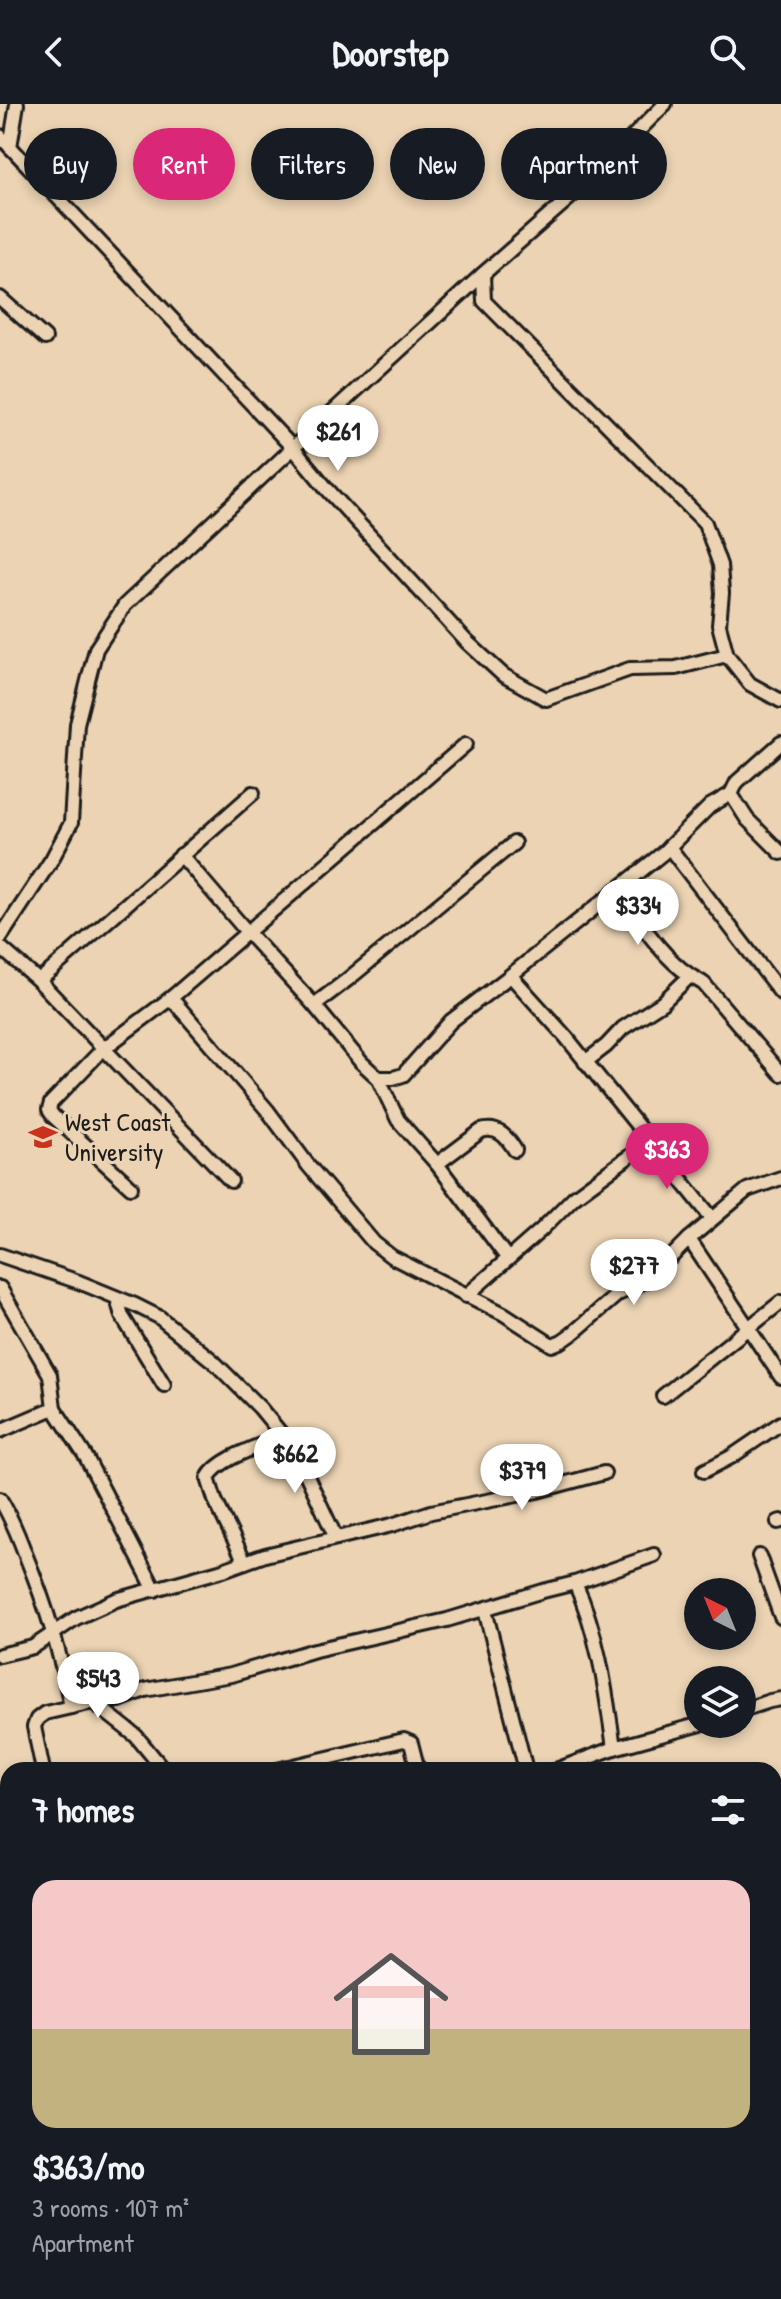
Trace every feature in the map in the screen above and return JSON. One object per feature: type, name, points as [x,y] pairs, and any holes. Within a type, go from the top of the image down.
[{"type":"street","points":[[10,147],[17,104]]},
{"type":"street","points":[[0,938],[52,859],[71,823],[77,724],[96,649],[125,605],[483,274],[591,179],[665,104]]},
{"type":"street","points":[[0,136],[293,448],[466,641],[503,675],[546,699],[630,669],[676,668],[727,655]]},
{"type":"street","points":[[483,274],[484,301],[705,523],[720,565],[722,593],[719,625],[727,655],[750,684],[781,701]]},
{"type":"street","points":[[0,298],[45,338]]},
{"type":"street","points":[[378,1078],[403,1075],[451,1021],[669,847],[710,806],[731,794],[737,782],[781,743]]},
{"type":"street","points":[[131,1187],[49,1110],[51,1103],[103,1049],[171,998],[466,744]]},
{"type":"street","points":[[39,981],[253,793]]},
{"type":"street","points":[[731,794],[747,819],[781,853]]},
{"type":"street","points":[[314,1005],[514,843]]},
{"type":"street","points":[[669,847],[781,993]]},
{"type":"street","points":[[181,855],[378,1078],[398,1120],[437,1164],[508,1259]]},
{"type":"street","points":[[616,890],[667,954],[690,976],[704,984],[781,1074]]},
{"type":"street","points":[[0,947],[39,981],[231,1181]]},
{"type":"street","points":[[511,976],[551,1019],[712,1218]]},
{"type":"street","points":[[585,1062],[623,1028],[662,1003],[690,976]]},
{"type":"street","points":[[171,998],[259,1100],[308,1165],[374,1243],[392,1257],[504,1314],[552,1345],[572,1334],[618,1294],[649,1279],[712,1218],[747,1190],[781,1178]]},
{"type":"street","points":[[437,1164],[489,1128],[508,1139],[515,1150]]},
{"type":"street","points":[[466,1296],[574,1197],[650,1141]]},
{"type":"street","points":[[689,1239],[781,1377]]},
{"type":"street","points":[[0,1255],[79,1282],[159,1317],[214,1362],[283,1436],[300,1461],[336,1538]]},
{"type":"street","points":[[0,1288],[50,1375],[54,1408],[86,1457],[155,1590]]},
{"type":"street","points":[[117,1298],[122,1316],[164,1385]]},
{"type":"street","points":[[663,1396],[781,1302]]},
{"type":"street","points":[[0,1431],[54,1408]]},
{"type":"street","points":[[704,1471],[731,1457],[781,1423]]},
{"type":"street","points":[[245,1562],[215,1500],[208,1478],[214,1469],[225,1462],[283,1436]]},
{"type":"street","points":[[0,1655],[33,1647],[76,1618],[116,1600],[265,1555],[392,1525],[431,1512],[537,1491],[604,1473]]},
{"type":"street","points":[[0,1499],[6,1524],[39,1589],[71,1707]]},
{"type":"street","points":[[41,1762],[34,1727],[37,1719],[45,1713],[93,1702],[119,1700],[145,1690],[231,1675],[315,1650],[447,1620],[575,1583],[654,1555]]},
{"type":"street","points":[[759,1556],[781,1617]]},
{"type":"street","points":[[575,1583],[592,1631],[606,1688],[614,1748]]},
{"type":"street","points":[[485,1610],[524,1762]]},
{"type":"street","points":[[756,1706],[781,1699]]},
{"type":"street","points":[[93,1702],[136,1736],[157,1762]]},
{"type":"street","points":[[577,1762],[684,1729]]},
{"type":"street","points":[[340,1762],[381,1744],[404,1740],[411,1743],[416,1762]]},
{"type":"place","name":"West Coast University","points":[[43,1137]]}]
